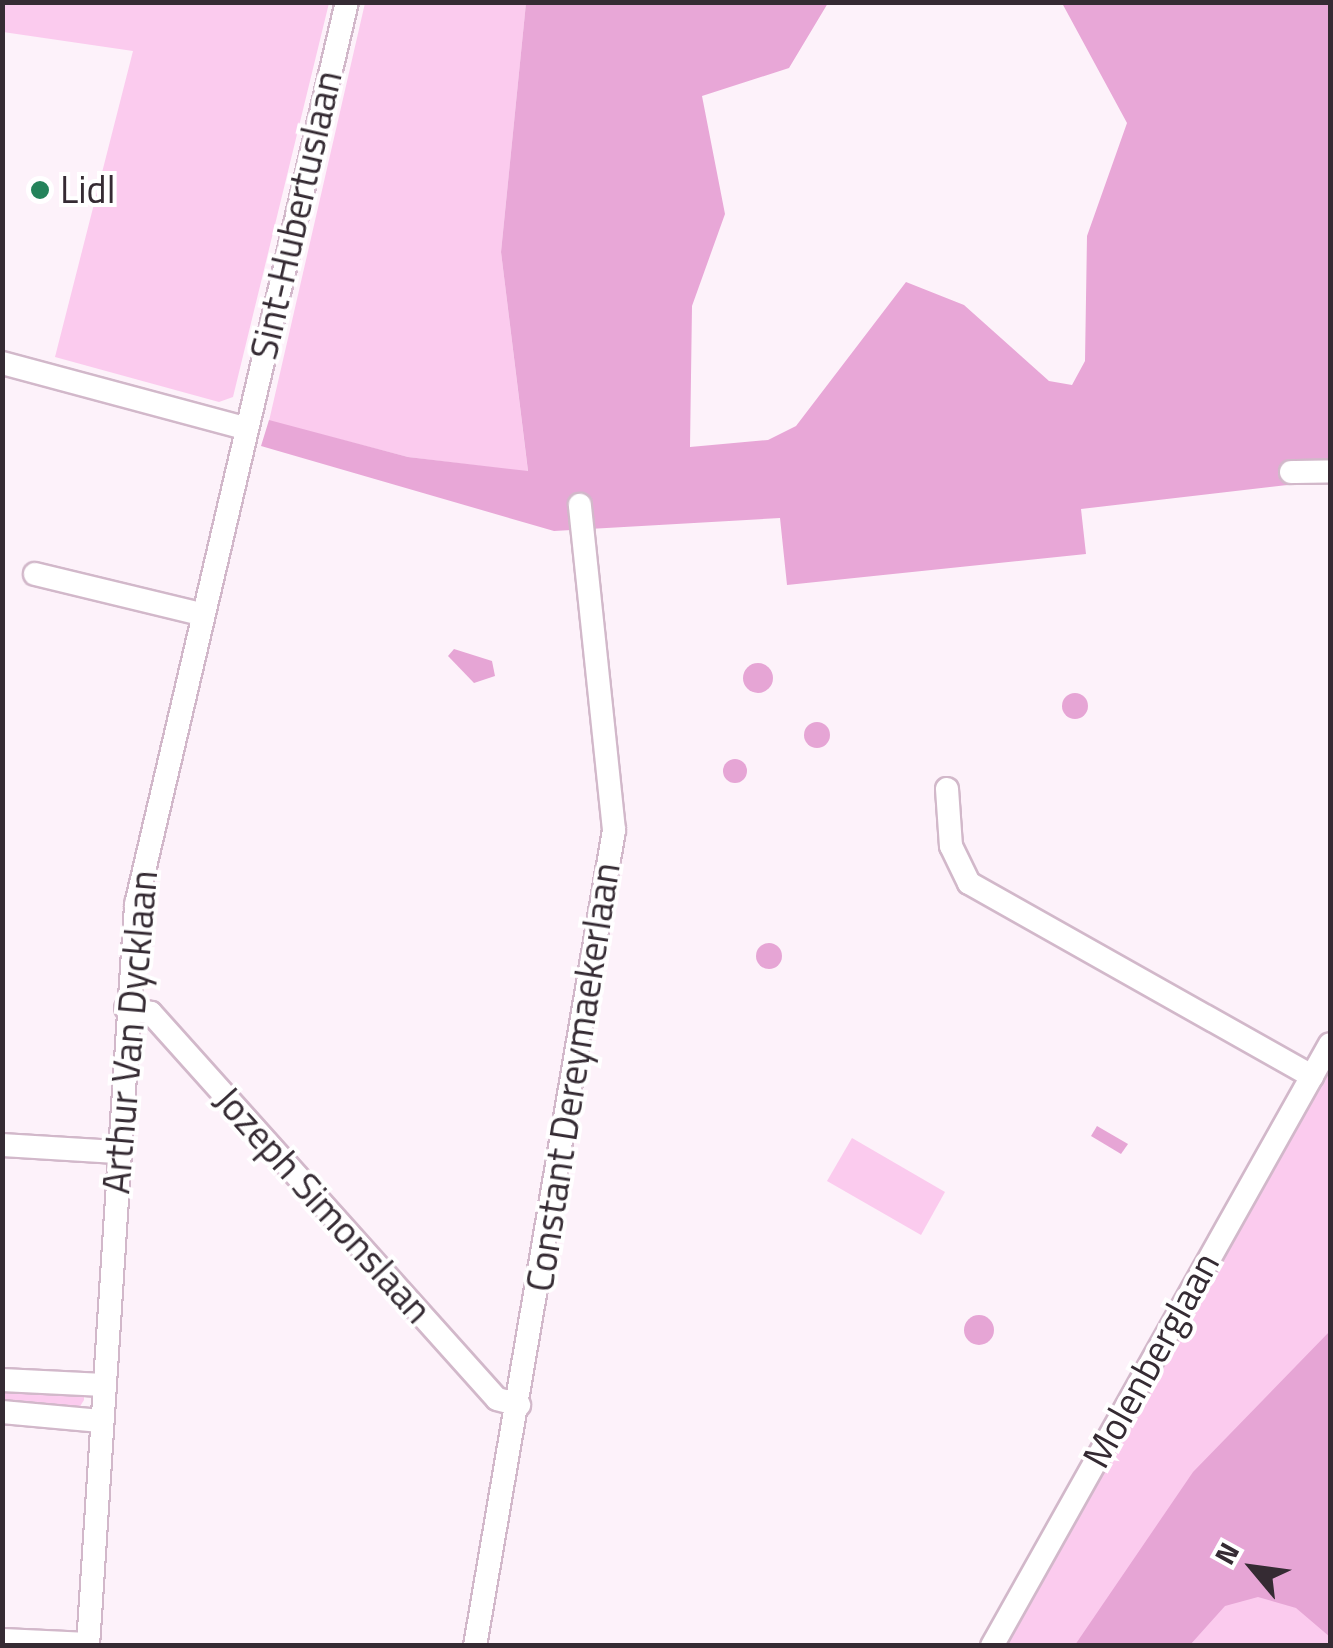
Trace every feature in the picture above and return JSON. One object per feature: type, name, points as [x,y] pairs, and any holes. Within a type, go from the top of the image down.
[{"type":"street","name":"Sint-Hubertuslaan","points":[[245,428],[347,2]]},
{"type":"street","points":[[2,362],[245,428]]},
{"type":"street","name":"Arthur Van Dycklaan","points":[[88,1645],[126,1008],[144,860],[245,428]]},
{"type":"street","points":[[1291,472],[1330,471]]},
{"type":"street","name":"Constant Dereymaekerlaan","points":[[475,1646],[614,830],[580,505]]},
{"type":"street","points":[[36,574],[200,614]]},
{"type":"street","points":[[947,789],[951,846],[970,884],[1312,1076]]},
{"type":"street","name":"Jozeph Simonslaan","points":[[126,1008],[151,1013],[497,1400],[519,1405]]},
{"type":"street","name":"Molenberglaan","points":[[992,1646],[1330,1044]]},
{"type":"street","points":[[2,1145],[118,1152]]},
{"type":"street","points":[[2,1380],[104,1385]]},
{"type":"street","points":[[2,1412],[102,1421]]},
{"type":"street","points":[[2,1640],[88,1645]]},
{"type":"shaded area","points":[[3,2],[329,3],[233,397],[219,402],[55,357],[133,51],[3,32]]},
{"type":"shaded area","points":[[365,3],[526,3],[501,252],[528,472],[408,457],[269,421]]},
{"type":"shaded area","points":[[526,3],[828,3],[789,68],[702,96],[725,214],[692,306],[690,447],[768,440],[796,426],[906,282],[964,305],[1049,381],[1072,385],[1085,361],[1087,236],[1127,123],[1062,3],[1330,3],[1330,480],[1081,509],[1086,554],[787,585],[780,518],[554,531],[261,446],[269,420],[408,457],[528,471],[501,252]]},
{"type":"shaded area","points":[[454,649],[492,661],[495,676],[474,683],[448,656]]},
{"type":"shaded area","points":[[758,663],[768,668],[773,678],[768,688],[758,693],[748,688],[743,678],[748,668]]},
{"type":"shaded area","points":[[1075,693],[1084,697],[1088,706],[1084,715],[1075,719],[1066,715],[1062,706],[1066,697]]},
{"type":"shaded area","points":[[817,722],[826,726],[830,735],[826,744],[817,748],[808,744],[804,735],[808,726]]},
{"type":"shaded area","points":[[735,759],[747,771],[735,783],[723,771]]},
{"type":"shaded area","points":[[769,943],[778,947],[782,956],[778,965],[769,969],[760,965],[756,956],[760,947]]},
{"type":"shaded area","points":[[1330,1067],[1330,1645],[1001,1646],[1002,1644]]},
{"type":"shaded area","points":[[1097,1126],[1128,1144],[1121,1154],[1091,1136]]},
{"type":"shaded area","points":[[852,1138],[945,1192],[921,1235],[827,1181]]},
{"type":"shaded area","points":[[979,1315],[993,1324],[994,1330],[985,1344],[979,1345],[965,1336],[964,1330],[973,1316]]},
{"type":"shaded area","points":[[1330,1331],[1330,1637],[1296,1608],[1258,1597],[1225,1606],[1190,1645],[1075,1645],[1193,1472]]},
{"type":"shaded area","points":[[2,1387],[84,1395],[84,1400],[79,1408],[3,1404]]},
{"type":"place","name":"Lidl","points":[[40,190]]}]
